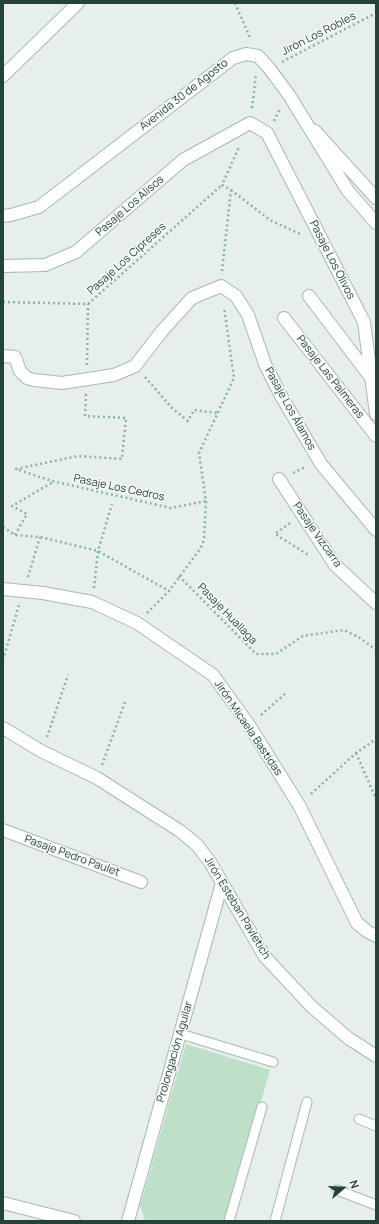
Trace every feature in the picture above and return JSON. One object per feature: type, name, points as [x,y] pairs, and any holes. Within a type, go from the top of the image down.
[{"type":"street","points":[[3,76],[78,3]]},
{"type":"street","name":"Avenida 30 de Agosto","points":[[3,216],[11,216],[39,206],[232,58],[246,54],[258,56]]},
{"type":"street","points":[[258,56],[269,68],[288,95],[348,191],[376,223]]},
{"type":"street","points":[[300,115],[376,198]]},
{"type":"street","points":[[250,123],[267,133]]},
{"type":"street","name":"Pasaje Los Alisos","points":[[3,266],[45,265],[76,252],[184,160],[250,123]]},
{"type":"street","name":"Pasaje Los Olivos","points":[[267,133],[364,322],[376,414]]},
{"type":"street","points":[[3,356],[15,357],[20,371],[27,378],[34,380],[62,383],[114,375],[135,366],[162,331],[192,298],[221,286]]},
{"type":"street","name":"Pasaje Los Álamos","points":[[221,286],[236,296],[248,315],[264,364],[321,464],[376,530]]},
{"type":"street","points":[[309,296],[370,376]]},
{"type":"street","name":"Pasaje Las Palmeras","points":[[284,318],[376,436]]},
{"type":"street","name":"Pasaje Vizcarra","points":[[279,479],[335,565],[376,603]]},
{"type":"street","name":"Jirón Micaela Bastidas","points":[[3,589],[92,602],[137,623],[213,675],[249,726],[299,805],[348,908],[357,923],[368,932],[376,936]]},
{"type":"street","name":"Jirón Esteban Pavletich","points":[[3,728],[41,751],[97,778],[180,832],[201,851],[210,862],[265,957],[282,977],[312,1007],[348,1038],[376,1056]]},
{"type":"street","name":"Pasaje Pedro Paulet","points":[[3,830],[141,882]]},
{"type":"street","name":"Prolongación Aguilar","points":[[128,1221],[222,883]]},
{"type":"street","points":[[3,1203],[74,1221]]},
{"type":"lane","points":[[180,1034],[274,1062]]},
{"type":"lane","points":[[275,1221],[307,1102]]},
{"type":"lane","points":[[229,1221],[262,1107]]},
{"type":"lane","points":[[359,1119],[376,1126]]},
{"type":"lane","points":[[337,1190],[376,1206]]},
{"type":"path","points":[[235,3],[258,56],[250,123],[222,185],[231,190],[270,220],[326,247]]},
{"type":"path","name":"Jirón Los Robles","points":[[269,68],[376,13]]},
{"type":"path","points":[[267,133],[288,95]]},
{"type":"path","name":"Pasaje Los Cipreses","points":[[3,302],[88,304],[222,185]]},
{"type":"path","points":[[137,623],[169,591],[200,550],[204,540],[206,501],[199,453],[234,378],[221,286],[231,190]]},
{"type":"path","points":[[87,378],[88,304]]},
{"type":"path","points":[[135,366],[172,408],[188,421],[194,410],[217,413]]},
{"type":"path","name":"Pasaje Los Cedros","points":[[87,378],[85,416],[126,418],[122,459],[78,456],[16,469],[52,482],[170,508],[206,501]]},
{"type":"path","points":[[279,479],[305,467],[321,464]]},
{"type":"path","points":[[15,535],[27,514],[12,506],[52,482]]},
{"type":"path","points":[[92,602],[98,551],[112,504]]},
{"type":"path","points":[[3,527],[15,535],[40,537],[98,551],[169,591]]},
{"type":"path","points":[[3,660],[40,537]]},
{"type":"path","name":"Pasaje Huallaga","points":[[179,576],[256,654],[276,654],[303,636],[344,630],[360,638],[376,650]]},
{"type":"path","points":[[41,751],[68,675]]},
{"type":"path","points":[[249,726],[286,693]]},
{"type":"path","points":[[97,778],[125,702]]},
{"type":"path","points":[[299,805],[356,753],[376,739]]},
{"type":"path","points":[[356,753],[376,799]]},
{"type":"green space","points":[[186,1044],[270,1070],[226,1221],[149,1221],[145,1220],[140,1206]]}]
